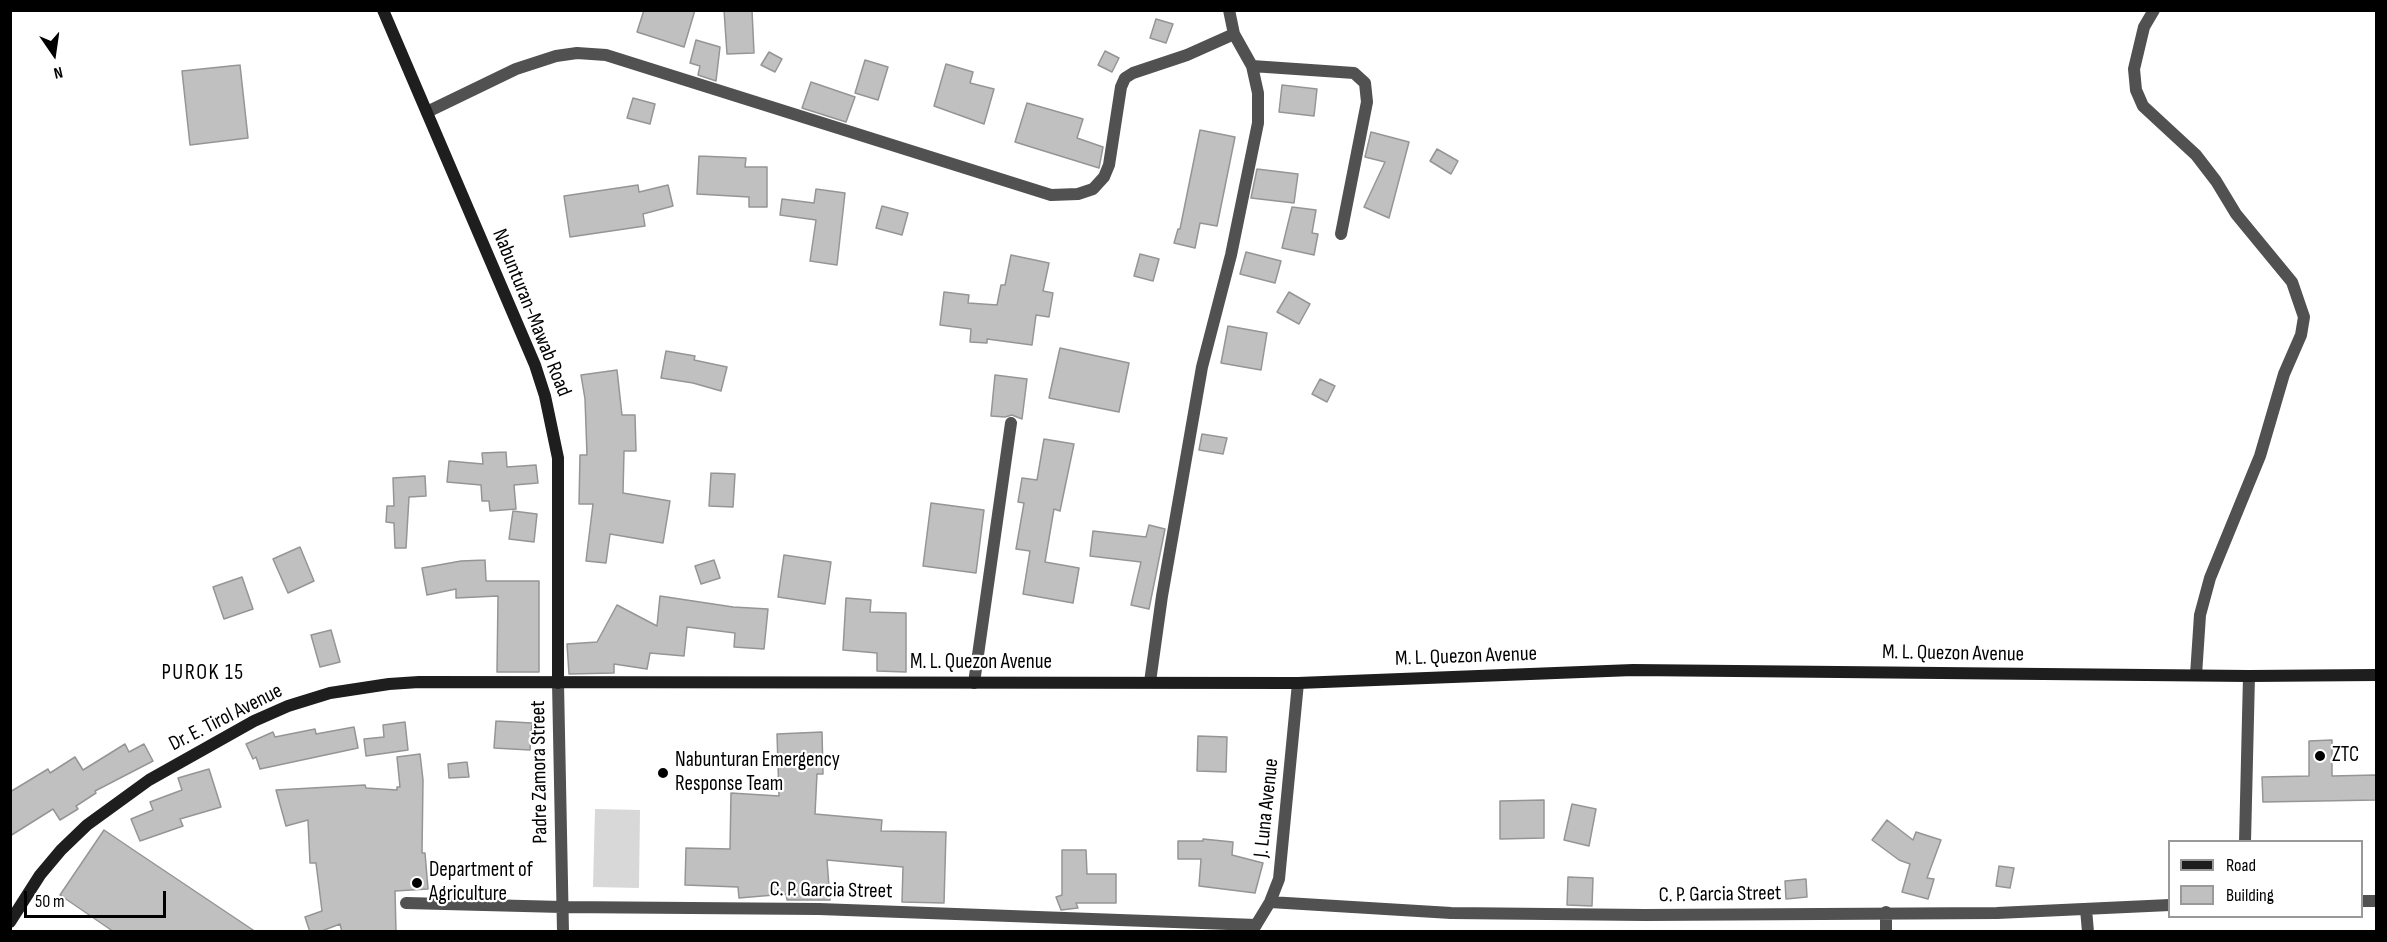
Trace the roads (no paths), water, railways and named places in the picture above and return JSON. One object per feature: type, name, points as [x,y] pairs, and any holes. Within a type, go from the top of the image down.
[{"type":"main road","name":"Nabunturan-Mawab Road","points":[[383,10],[535,365],[554,428],[560,489],[558,683]]},
{"type":"main road","name":"M. L. Quezon Avenue","points":[[558,683],[1298,682],[1633,670],[2249,676],[2376,675]]},
{"type":"main road","name":"Dr. E. Tirol Avenue","points":[[10,922],[40,875],[60,850],[87,825],[149,780],[228,735],[279,710],[330,693],[389,684],[419,682],[558,683]]},
{"type":"street","points":[[1150,682],[1162,596],[1202,367],[1231,255],[1258,123],[1258,93],[1252,66],[1234,34],[1229,10]]},
{"type":"street","points":[[2154,10],[2144,27],[2134,69],[2136,90],[2143,106],[2196,155],[2216,181],[2236,214],[2292,282],[2304,317],[2301,335],[2284,374],[2260,456],[2210,578],[2200,615],[2196,675]]},
{"type":"street","points":[[427,112],[516,69],[546,59],[577,52],[606,55],[893,143],[1052,195],[1078,194],[1093,189],[1107,171],[1121,87],[1125,78],[1133,73],[1187,55],[1234,34]]},
{"type":"street","points":[[1252,66],[1353,73],[1365,83],[1367,102],[1341,234]]},
{"type":"street","points":[[974,683],[1011,423]]},
{"type":"street","points":[[2245,840],[2249,676]]},
{"type":"street","name":"J. Luna Avenue","points":[[1254,928],[1270,902],[1279,879],[1298,682]]},
{"type":"street","name":"Padre Zamora Street","points":[[558,683],[563,932]]},
{"type":"street","name":"C. P. Garcia Street","points":[[1270,902],[1451,913],[1645,915],[1997,913],[2168,905]]},
{"type":"street","name":"C. P. Garcia Street","points":[[406,903],[819,909],[1254,928]]},
{"type":"street","points":[[2086,909],[2088,932]]},
{"type":"street","points":[[1886,912],[1886,932]]},
{"type":"place","name":"ZTC","points":[[2320,756]]},
{"type":"place","name":"Nabunturan Emergency Response Team","points":[[663,773]]},
{"type":"place","name":"Department of Agriculture","points":[[417,883]]},
{"type":"district","name":"PUROK 15","points":[[203,673]]}]
